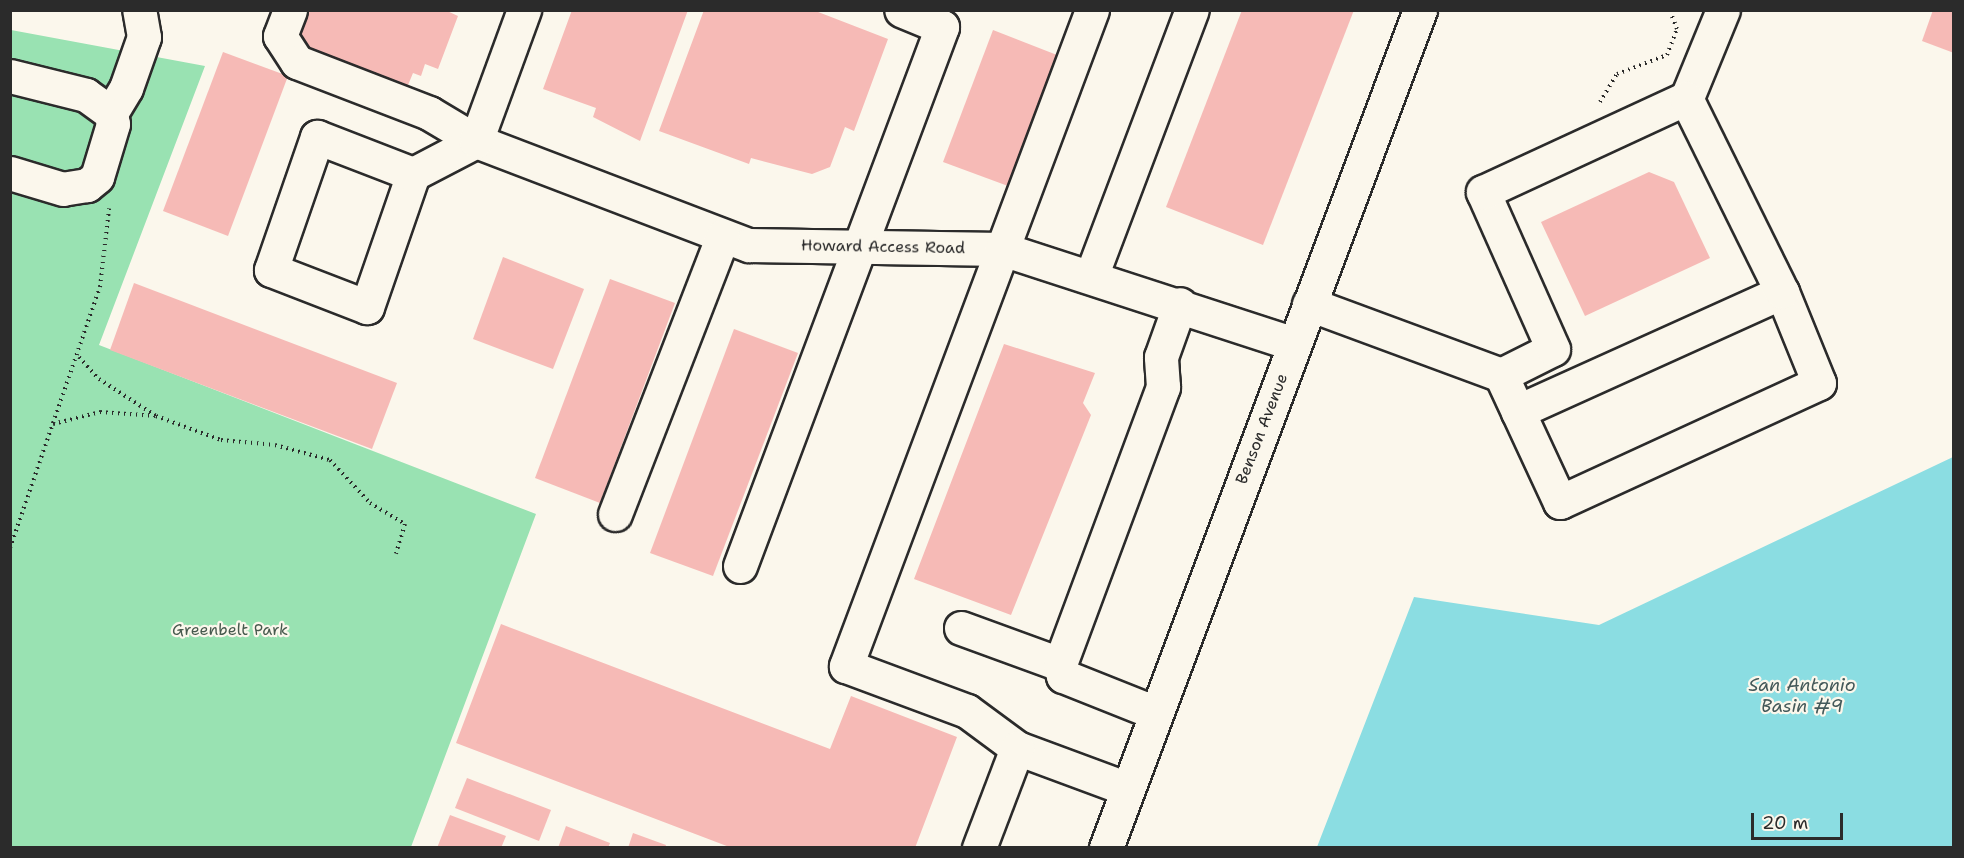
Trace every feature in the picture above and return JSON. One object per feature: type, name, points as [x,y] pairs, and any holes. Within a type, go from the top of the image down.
[{"type":"main road","points":[[10,173],[63,189],[87,185],[97,177],[113,124],[111,113],[126,88],[144,37],[139,10]]},
{"type":"main road","name":"Howard Access Road","points":[[290,10],[280,36],[297,62],[429,113],[476,141],[749,245],[1002,249],[1092,274],[1294,344]]},
{"type":"main road","points":[[413,174],[317,137],[271,270],[367,307],[413,174],[476,141],[525,10]]},
{"type":"main road","points":[[740,566],[942,27],[901,10]]},
{"type":"main road","points":[[1092,10],[846,666],[967,711],[1017,748],[1128,789]]},
{"type":"main road","points":[[1092,274],[1192,10]]},
{"type":"main road","name":"Benson Avenue","points":[[1106,848],[1420,10]]},
{"type":"main road","points":[[1501,375],[1553,349],[1483,192],[1686,100],[1723,10]]},
{"type":"main road","points":[[10,76],[86,95],[111,113]]},
{"type":"main road","points":[[1310,303],[1501,375],[1560,502],[1819,383],[1782,292],[1686,100]]},
{"type":"main road","points":[[615,514],[723,236]]},
{"type":"main road","points":[[1518,411],[1782,292]]},
{"type":"main road","points":[[1156,713],[1064,676],[1060,664],[1163,387],[1161,357],[1180,304]]},
{"type":"main road","points":[[961,628],[1060,664]]},
{"type":"main road","points":[[979,848],[1017,748]]},
{"type":"path","points":[[1602,107],[1598,98],[1617,74],[1667,56],[1677,29],[1672,16]]},
{"type":"path","points":[[10,548],[52,424],[79,356],[100,287],[112,199]]},
{"type":"path","points":[[79,356],[99,379],[156,416],[221,440],[330,460],[370,503],[405,524],[396,554]]},
{"type":"path","points":[[52,424],[100,412],[156,416]]},
{"type":"green space","name":"Greenbelt Park","points":[[11,30],[205,66],[99,345],[536,514],[411,847],[11,847]]},
{"type":"water","name":"San Antonio Basin #9","points":[[1953,457],[1953,847],[1317,847],[1414,597],[1599,625]]},
{"type":"building","points":[[307,10],[445,10],[458,16],[438,69],[425,64],[421,76],[413,73],[406,90],[306,52],[296,41]]},
{"type":"building","points":[[572,10],[688,10],[640,141],[593,117],[596,108],[543,89]]},
{"type":"building","points":[[704,10],[813,10],[888,39],[854,131],[845,127],[830,167],[812,174],[751,158],[749,164],[659,131]]},
{"type":"building","points":[[1242,10],[1354,10],[1263,245],[1166,207]]},
{"type":"building","points":[[1933,10],[1954,10],[1954,53],[1922,41]]},
{"type":"building","points":[[993,30],[1057,55],[1008,186],[943,162]]},
{"type":"building","points":[[223,52],[288,76],[228,236],[163,211]]},
{"type":"building","points":[[1649,172],[1674,182],[1710,258],[1585,316],[1541,222]]},
{"type":"building","points":[[503,257],[584,289],[553,369],[473,339]]},
{"type":"building","points":[[610,279],[675,303],[600,503],[535,478]]},
{"type":"building","points":[[134,283],[397,383],[372,449],[110,350]]},
{"type":"building","points":[[734,329],[798,353],[713,576],[650,553]]},
{"type":"building","points":[[1004,344],[1095,373],[1083,403],[1091,415],[1011,615],[914,579]]},
{"type":"building","points":[[501,624],[830,749],[851,696],[957,737],[915,848],[732,848],[456,743]]},
{"type":"building","points":[[467,778],[551,810],[539,841],[455,808]]},
{"type":"building","points":[[450,815],[506,836],[501,848],[437,848]]},
{"type":"building","points":[[566,826],[610,843],[608,848],[558,848]]},
{"type":"building","points":[[633,833],[666,845],[665,848],[628,848]]}]
